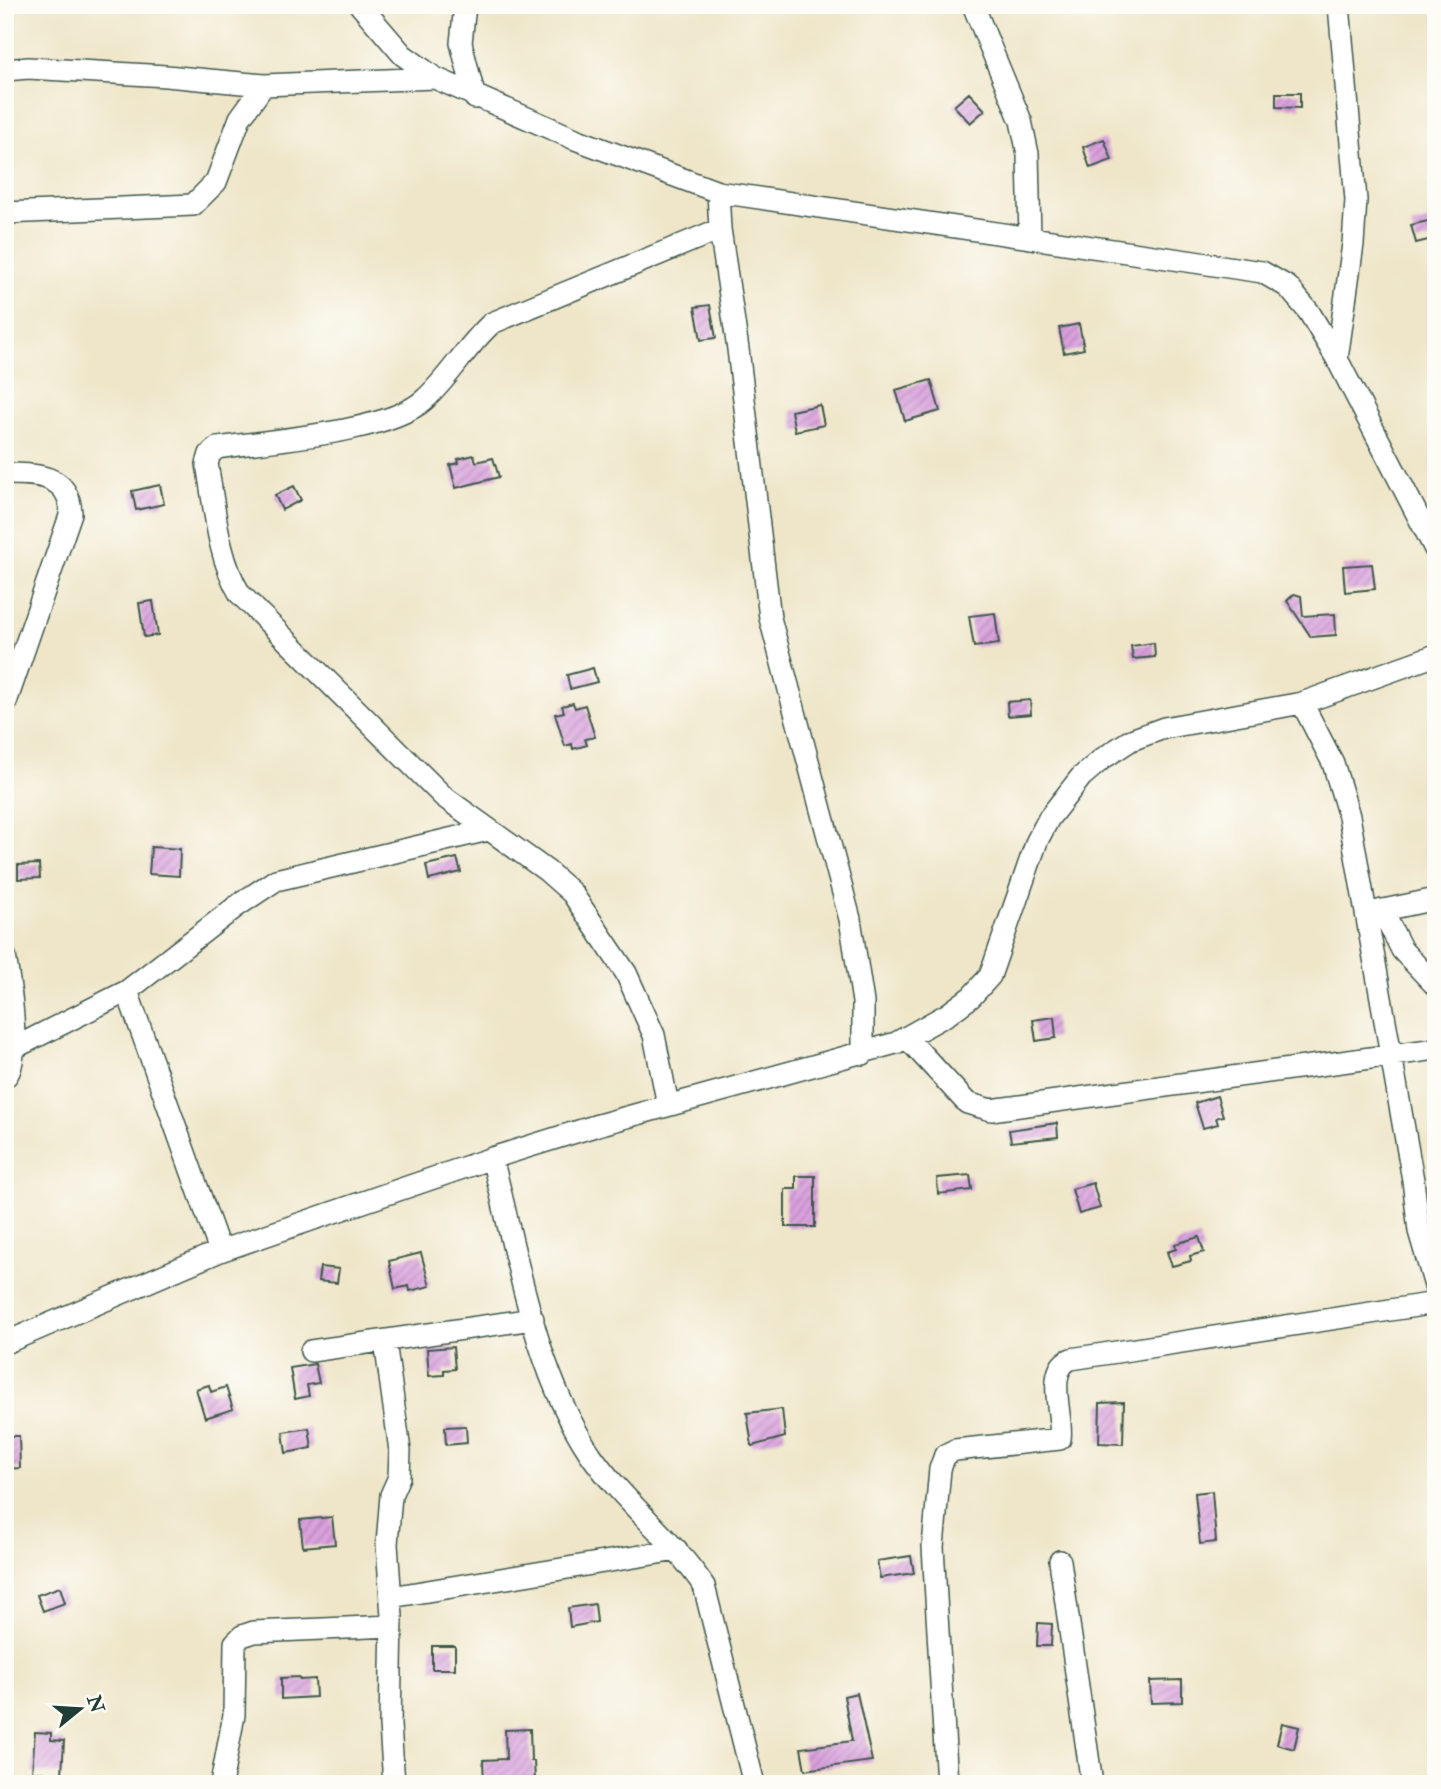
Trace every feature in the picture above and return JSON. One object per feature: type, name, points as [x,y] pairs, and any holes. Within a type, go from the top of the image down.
[{"type":"street","points":[[360,5],[403,55],[435,78],[475,98],[575,139],[719,192],[1262,272],[1300,299],[1336,359],[1436,551]]},
{"type":"street","points":[[465,5],[461,43],[475,98]]},
{"type":"street","points":[[973,5],[1021,121],[1028,154],[1030,238]]},
{"type":"street","points":[[1336,359],[1349,284],[1356,200],[1339,5]]},
{"type":"street","points":[[5,70],[28,68],[264,85],[435,78]]},
{"type":"street","points":[[5,213],[193,205],[216,182],[240,118],[264,85]]},
{"type":"street","points":[[719,192],[720,229],[738,349],[770,618],[850,919],[863,1002],[863,1054]]},
{"type":"street","points":[[668,1105],[654,1035],[626,973],[572,894],[547,871],[444,797],[240,594],[229,576],[207,464],[210,454],[217,448],[341,429],[403,413],[426,398],[476,337],[492,323],[720,229]]},
{"type":"street","points":[[5,474],[37,474],[55,480],[66,490],[71,513],[5,705]]},
{"type":"street","points":[[5,1343],[220,1251],[492,1158],[668,1105],[863,1054],[907,1038],[964,1003],[990,976],[1037,841],[1049,818],[1081,777],[1102,759],[1131,740],[1164,728],[1302,703],[1436,655]]},
{"type":"street","points":[[1302,703],[1343,788],[1373,912],[1391,1055],[1419,1231],[1436,1289]]},
{"type":"street","points":[[14,1048],[127,991],[237,906],[276,880],[488,830]]},
{"type":"street","points":[[1373,912],[1436,899]]},
{"type":"street","points":[[1373,912],[1402,950],[1436,986]]},
{"type":"street","points":[[5,956],[14,1048],[13,1069],[5,1077]]},
{"type":"street","points":[[127,991],[220,1251]]},
{"type":"street","points":[[907,1038],[967,1103],[990,1110],[1436,1049]]},
{"type":"street","points":[[492,1158],[533,1318],[560,1398],[589,1452],[624,1496],[677,1550],[704,1586],[754,1784]]},
{"type":"street","points":[[947,1784],[933,1547],[940,1469],[946,1455],[955,1450],[1060,1439],[1058,1381],[1064,1362],[1071,1359],[1436,1303]]},
{"type":"street","points":[[311,1351],[533,1318]]},
{"type":"street","points":[[385,1340],[400,1451],[399,1477],[391,1495],[387,1544],[392,1626],[390,1725],[394,1784]]},
{"type":"street","points":[[391,1597],[677,1550]]},
{"type":"street","points":[[1060,1561],[1092,1784]]},
{"type":"street","points":[[221,1784],[234,1715],[235,1643],[242,1636],[254,1632],[392,1626]]},
{"type":"building","points":[[969,93],[985,110],[970,123],[954,106]]},
{"type":"building","points":[[1276,93],[1300,93],[1300,108],[1276,107]]},
{"type":"building","points":[[1104,139],[1112,160],[1090,168],[1083,147]]},
{"type":"building","points":[[1436,219],[1436,238],[1416,243],[1411,225]]},
{"type":"building","points":[[710,305],[716,338],[701,340],[695,307]]},
{"type":"building","points":[[1079,324],[1084,349],[1064,353],[1059,328]]},
{"type":"building","points":[[931,380],[940,411],[905,421],[896,390]]},
{"type":"building","points":[[820,405],[824,425],[795,431],[791,411]]},
{"type":"building","points":[[474,455],[476,462],[493,458],[499,477],[456,488],[450,465],[459,463],[458,459]]},
{"type":"building","points":[[160,485],[164,504],[136,510],[132,491]]},
{"type":"building","points":[[294,486],[301,500],[282,510],[275,495]]},
{"type":"building","points":[[1372,564],[1375,589],[1345,592],[1343,566]]},
{"type":"building","points":[[1294,594],[1301,596],[1303,616],[1335,614],[1336,635],[1311,637],[1287,601]]},
{"type":"building","points":[[153,601],[158,635],[144,637],[139,603]]},
{"type":"building","points":[[995,613],[999,644],[974,647],[969,616]]},
{"type":"building","points":[[1154,643],[1155,657],[1133,659],[1131,646]]},
{"type":"building","points":[[593,668],[597,682],[570,689],[567,675]]},
{"type":"building","points":[[1030,700],[1031,714],[1008,716],[1007,702]]},
{"type":"building","points":[[573,703],[575,708],[585,705],[595,737],[585,739],[587,745],[573,749],[572,744],[565,746],[555,714],[564,712],[562,706]]},
{"type":"building","points":[[151,847],[180,849],[179,876],[149,874]]},
{"type":"building","points":[[457,858],[461,872],[429,880],[426,865]]},
{"type":"building","points":[[39,864],[40,878],[18,879],[18,865]]},
{"type":"building","points":[[1054,1017],[1056,1038],[1036,1041],[1033,1020]]},
{"type":"building","points":[[1217,1096],[1223,1116],[1216,1118],[1218,1124],[1203,1128],[1195,1103]]},
{"type":"building","points":[[1057,1123],[1058,1137],[1011,1142],[1009,1130]]},
{"type":"building","points":[[970,1175],[972,1190],[938,1194],[937,1178]]},
{"type":"building","points":[[796,1176],[815,1176],[815,1227],[785,1227],[785,1189],[796,1189]]},
{"type":"building","points":[[1093,1183],[1100,1208],[1079,1214],[1072,1189]]},
{"type":"building","points":[[1199,1237],[1204,1252],[1190,1256],[1191,1261],[1172,1266],[1167,1252],[1176,1249],[1175,1244]]},
{"type":"building","points":[[421,1253],[430,1286],[410,1291],[409,1286],[395,1289],[389,1261]]},
{"type":"building","points":[[320,1267],[339,1269],[337,1283],[318,1281]]},
{"type":"building","points":[[453,1347],[455,1369],[444,1370],[444,1375],[429,1376],[427,1349]]},
{"type":"building","points":[[315,1364],[319,1383],[307,1385],[309,1396],[295,1399],[290,1368]]},
{"type":"building","points":[[209,1385],[211,1392],[226,1387],[233,1409],[205,1418],[196,1389]]},
{"type":"building","points":[[1124,1402],[1123,1444],[1099,1443],[1100,1403]]},
{"type":"building","points":[[782,1409],[785,1437],[752,1446],[747,1413]]},
{"type":"building","points":[[466,1426],[467,1443],[446,1445],[445,1427]]},
{"type":"building","points":[[309,1428],[312,1448],[286,1453],[283,1432]]},
{"type":"building","points":[[5,1436],[19,1436],[20,1468],[5,1469]]},
{"type":"building","points":[[1212,1491],[1216,1542],[1200,1544],[1195,1493]]},
{"type":"building","points":[[332,1517],[335,1544],[303,1547],[300,1520]]},
{"type":"building","points":[[911,1556],[914,1573],[880,1578],[877,1561]]},
{"type":"building","points":[[60,1587],[65,1603],[43,1611],[37,1595]]},
{"type":"building","points":[[595,1604],[597,1622],[570,1627],[568,1608]]},
{"type":"building","points":[[1038,1623],[1052,1624],[1051,1646],[1037,1646]]},
{"type":"building","points":[[432,1646],[455,1646],[455,1669],[432,1669]]},
{"type":"building","points":[[299,1677],[300,1680],[315,1679],[316,1697],[281,1699],[281,1678]]},
{"type":"building","points":[[1182,1680],[1182,1702],[1151,1703],[1150,1681]]},
{"type":"building","points":[[857,1693],[872,1761],[805,1770],[801,1748],[852,1741],[844,1696]]},
{"type":"building","points":[[1282,1723],[1299,1727],[1294,1749],[1277,1744]]},
{"type":"building","points":[[530,1729],[531,1761],[534,1761],[535,1780],[527,1780],[527,1784],[513,1784],[513,1781],[484,1783],[483,1760],[506,1759],[505,1730]]},
{"type":"building","points":[[35,1732],[51,1733],[51,1740],[64,1741],[62,1774],[32,1772]]}]
